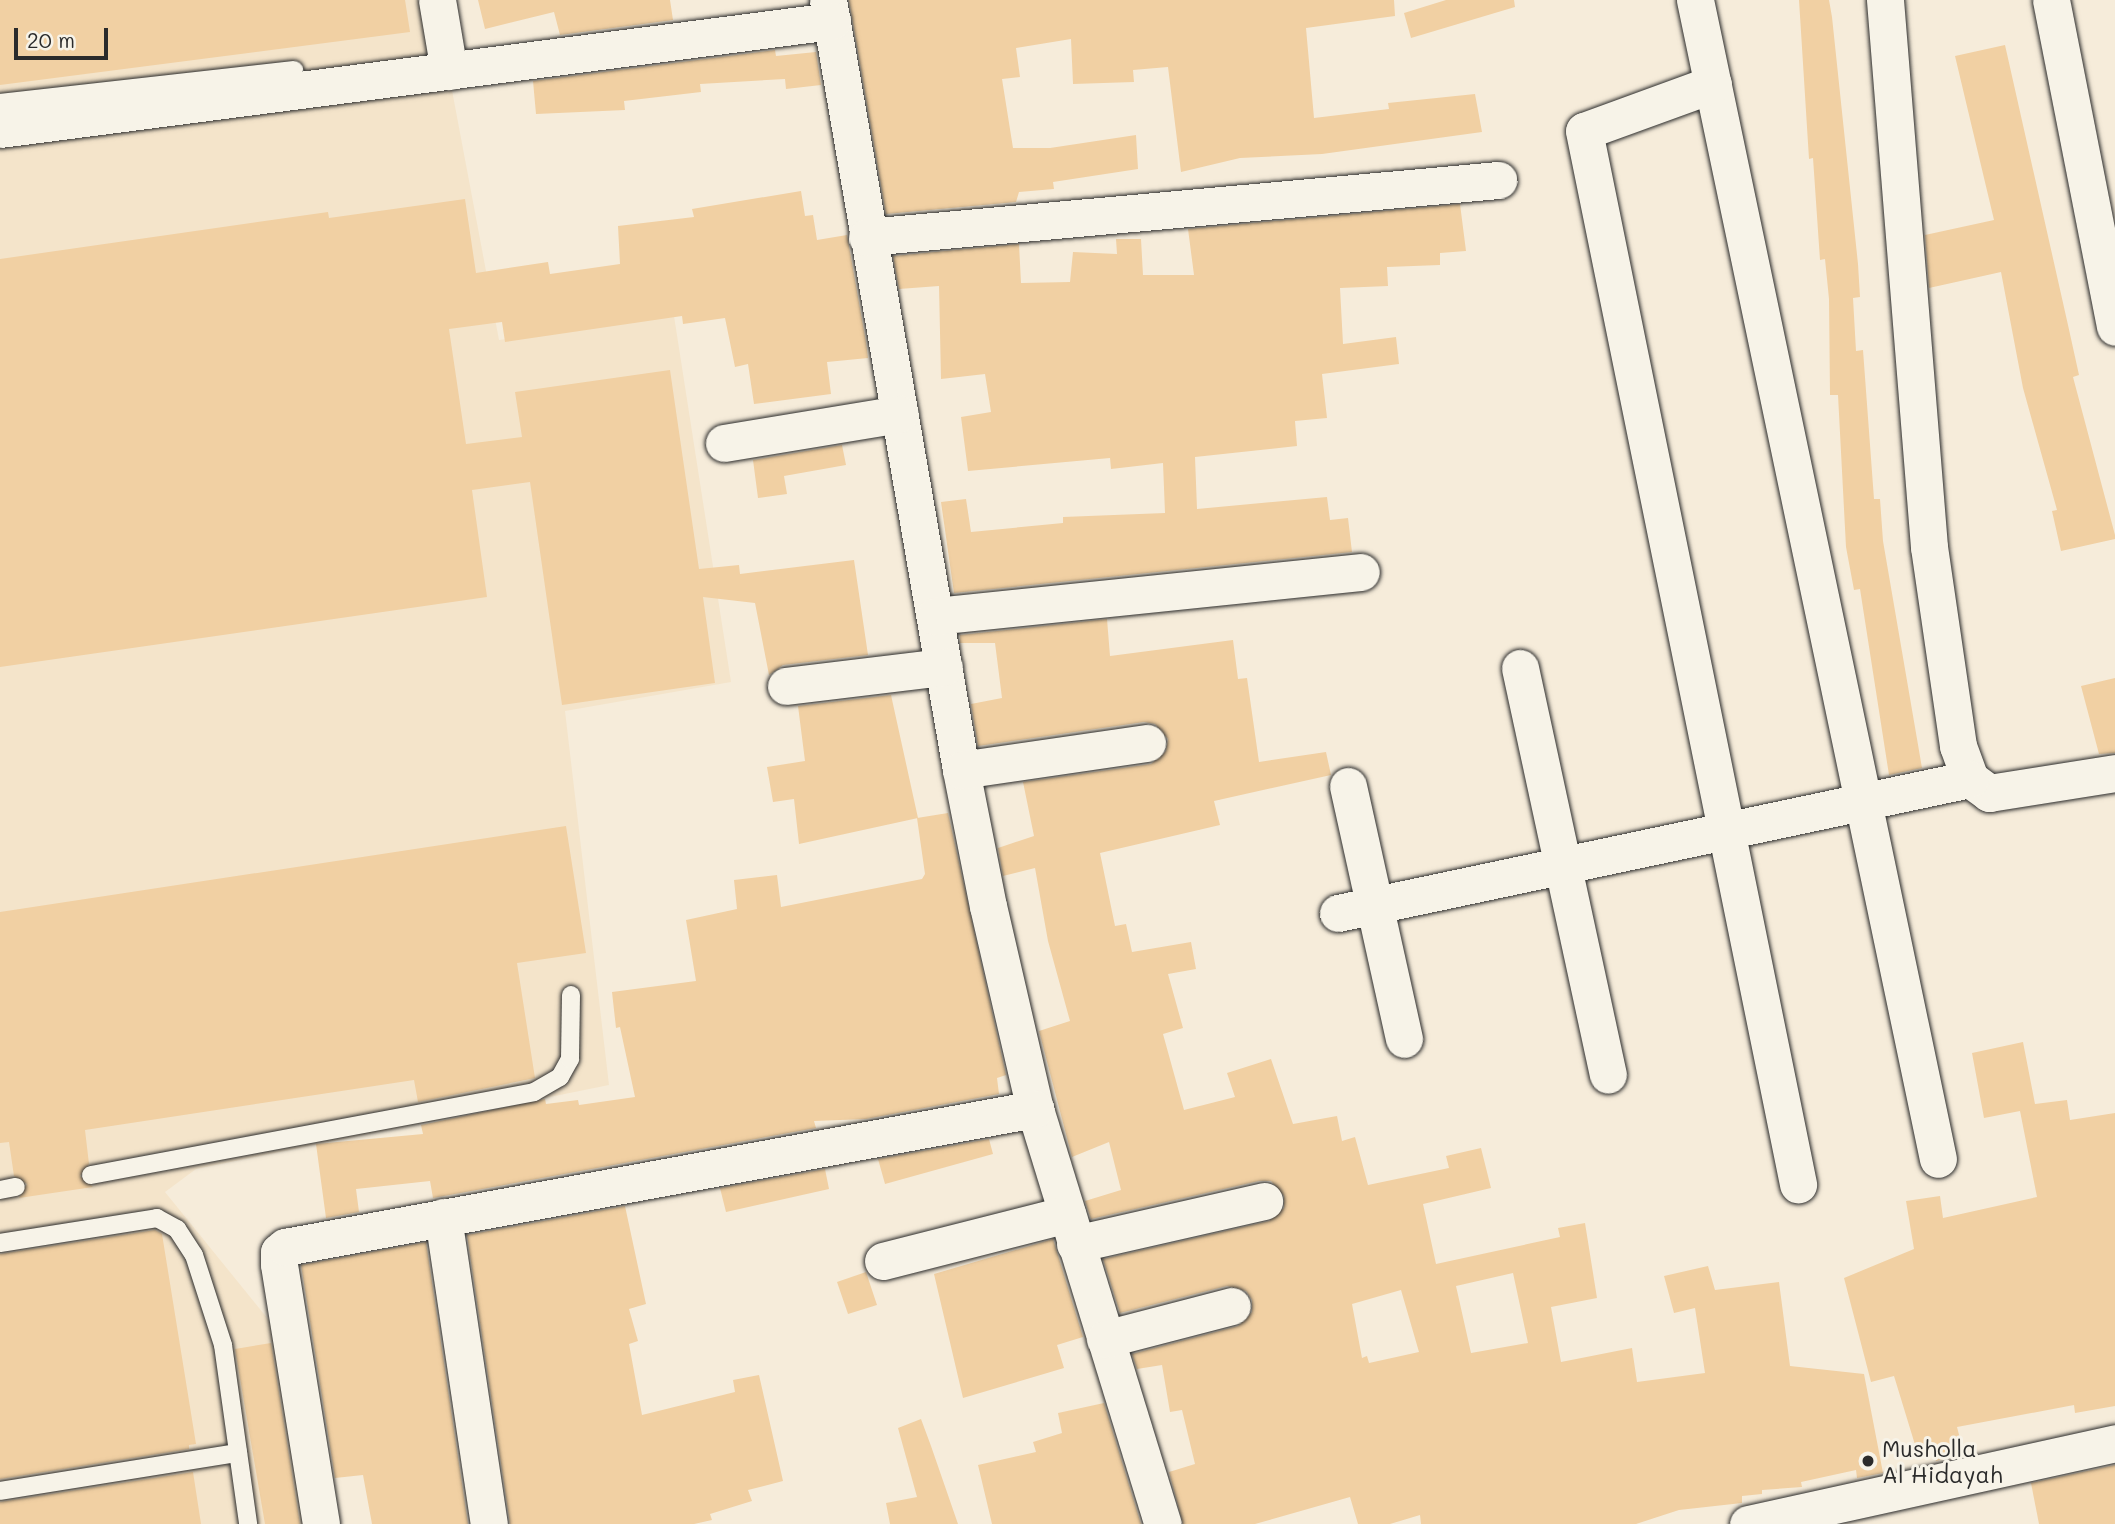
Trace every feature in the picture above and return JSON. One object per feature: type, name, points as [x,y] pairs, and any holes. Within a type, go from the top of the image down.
[{"type":"street","points":[[437,0],[449,71]]},
{"type":"street","points":[[1695,0],[1938,1158]]},
{"type":"street","points":[[1885,0],[1928,547],[1958,746],[1970,779],[1989,793],[2010,792],[2115,773]]},
{"type":"street","points":[[2052,0],[2115,327]]},
{"type":"street","points":[[0,128],[449,71],[830,11],[961,770],[1035,1109],[1163,1524]]},
{"type":"street","points":[[1713,84],[1584,131],[1798,1184]]},
{"type":"street","points":[[867,237],[1498,180]]},
{"type":"street","points":[[724,443],[900,414]]},
{"type":"street","points":[[935,616],[1361,572]]},
{"type":"street","points":[[786,686],[944,667]]},
{"type":"street","points":[[1520,668],[1608,1075]]},
{"type":"street","points":[[961,770],[1147,743]]},
{"type":"street","points":[[1338,913],[1970,779]]},
{"type":"street","points":[[1348,786],[1404,1039]]},
{"type":"street","points":[[321,1524],[279,1252],[293,1243],[1035,1109]]},
{"type":"street","points":[[883,1261],[1264,1200]]},
{"type":"street","points":[[443,1217],[489,1524]]},
{"type":"street","points":[[1105,1339],[1232,1306]]},
{"type":"street","points":[[1748,1524],[2115,1443]]},
{"type":"lane","points":[[0,103],[294,70]]},
{"type":"lane","points":[[91,1175],[534,1092],[560,1077],[570,1059],[570,995]]},
{"type":"lane","points":[[0,1243],[157,1218],[177,1229],[194,1255],[223,1345],[248,1524]]},
{"type":"lane","points":[[0,1491],[237,1453]]},
{"type":"shaded area","points":[[0,0],[435,0],[499,340],[674,316],[731,682],[565,711],[609,1085],[196,1169],[165,1192],[272,1324],[307,1524],[0,1524]]},
{"type":"building","points":[[0,0],[405,0],[410,32],[0,85]]},
{"type":"building","points":[[478,0],[670,0],[673,20],[560,35],[554,12],[485,29]]},
{"type":"building","points":[[849,0],[1394,0],[1395,16],[1306,28],[1314,118],[1389,109],[1388,103],[1475,94],[1482,132],[1322,154],[1240,158],[1181,172],[1168,67],[1133,70],[1134,82],[1073,84],[1071,39],[1016,48],[1020,77],[1002,79],[1013,148],[1050,148],[1136,135],[1138,169],[1053,182],[1054,189],[1019,192],[1016,202],[886,214]]},
{"type":"building","points":[[1446,0],[1514,0],[1515,7],[1411,38],[1404,13]]},
{"type":"building","points":[[1799,0],[1829,0],[1832,17],[1858,264],[1860,297],[1853,298],[1856,351],[1863,350],[1874,499],[1880,499],[1883,541],[1922,768],[1889,775],[1860,589],[1854,590],[1846,547],[1838,395],[1830,395],[1829,299],[1825,259],[1820,260],[1813,158],[1809,159]]},
{"type":"building","points":[[2005,45],[2079,375],[2073,377],[2115,535],[2115,539],[2061,551],[2052,511],[2057,510],[2023,388],[2001,272],[1929,288],[1925,235],[1994,220],[1955,56]]},
{"type":"building","points":[[775,50],[776,56],[816,52],[821,85],[786,89],[785,79],[700,84],[701,92],[624,101],[625,110],[536,114],[533,81]]},
{"type":"building","points":[[801,191],[805,216],[813,215],[817,240],[847,235],[866,342],[868,358],[827,362],[831,394],[754,404],[748,364],[735,367],[725,318],[683,324],[682,316],[505,342],[502,322],[449,329],[466,444],[522,437],[515,392],[670,370],[699,569],[739,565],[740,574],[854,560],[868,655],[783,665],[769,675],[755,603],[703,597],[715,683],[562,705],[530,482],[472,490],[487,597],[0,667],[0,259],[328,212],[329,218],[465,199],[476,273],[548,262],[550,274],[620,264],[618,226],[694,217],[692,209]]},
{"type":"building","points":[[1460,204],[1466,251],[1440,253],[1440,265],[1387,267],[1388,286],[1340,288],[1343,344],[1396,337],[1399,364],[1322,374],[1327,418],[1295,421],[1297,446],[1195,457],[1197,509],[1327,497],[1330,520],[1348,518],[1352,552],[954,593],[941,502],[966,499],[971,532],[1063,523],[1063,517],[1165,513],[1163,463],[1111,469],[1110,458],[968,471],[961,417],[991,412],[985,374],[941,379],[939,286],[899,289],[893,256],[1019,244],[1021,283],[1070,282],[1073,252],[1117,254],[1116,239],[1141,239],[1143,275],[1194,275],[1188,229]]},
{"type":"building","points":[[842,445],[846,465],[784,476],[787,494],[758,498],[753,460]]},
{"type":"building","points":[[1107,619],[1110,656],[1233,640],[1238,679],[1247,678],[1259,762],[1326,752],[1331,775],[1214,801],[1220,825],[1100,853],[1115,926],[1126,924],[1132,952],[1191,942],[1196,969],[1168,974],[1183,1028],[1163,1034],[1184,1110],[1235,1097],[1227,1073],[1271,1059],[1293,1124],[1337,1116],[1342,1141],[1355,1137],[1368,1185],[1449,1168],[1446,1156],[1481,1148],[1491,1188],[1423,1204],[1436,1264],[1560,1237],[1558,1228],[1585,1223],[1597,1298],[1551,1307],[1561,1362],[1632,1348],[1637,1382],[1705,1373],[1695,1308],[1674,1313],[1664,1276],[1708,1266],[1715,1290],[1779,1282],[1790,1366],[1864,1374],[1883,1473],[1857,1478],[1856,1470],[1801,1482],[1802,1487],[1762,1490],[1762,1494],[1742,1496],[1742,1503],[1679,1510],[1636,1524],[1421,1524],[1420,1515],[1390,1524],[1358,1524],[1350,1497],[1255,1524],[1183,1524],[1169,1472],[1195,1464],[1182,1410],[1170,1412],[1162,1365],[1137,1369],[1132,1354],[1238,1326],[1252,1312],[1252,1300],[1246,1291],[1227,1286],[1120,1313],[1103,1259],[1269,1221],[1284,1208],[1284,1196],[1271,1181],[1259,1181],[1091,1219],[1085,1201],[1121,1190],[1109,1142],[1072,1157],[1039,1031],[1070,1021],[1048,941],[1035,868],[1003,876],[998,848],[1034,836],[1023,782],[1151,764],[1166,751],[1168,739],[1155,724],[1144,722],[978,746],[971,704],[1002,698],[995,643],[960,643],[960,635]],"holes":[[[1513,1273],[1528,1343],[1471,1353],[1456,1286]],[[1401,1290],[1419,1352],[1369,1363],[1367,1356],[1362,1358],[1352,1304]]]},
{"type":"building","points":[[2115,678],[2115,753],[2099,754],[2081,686]]},
{"type":"building","points":[[891,695],[918,818],[799,844],[794,799],[773,802],[767,767],[805,761],[798,706]]},
{"type":"building","points":[[948,813],[1006,1075],[997,1078],[999,1094],[866,1119],[814,1121],[816,1128],[433,1198],[430,1181],[356,1189],[359,1212],[326,1218],[316,1144],[423,1134],[421,1125],[545,1099],[546,1104],[578,1100],[579,1105],[635,1097],[620,1027],[616,1028],[612,992],[696,981],[686,920],[737,909],[734,880],[777,875],[781,907],[922,879],[925,874],[917,818]]},
{"type":"building","points":[[566,826],[586,953],[517,963],[535,1078],[418,1102],[414,1080],[85,1130],[89,1164],[80,1176],[93,1187],[19,1198],[27,1184],[14,1176],[9,1142],[0,1143],[0,912]]},
{"type":"building","points":[[2023,1042],[2035,1104],[2067,1100],[2070,1120],[2115,1113],[2115,1406],[2075,1413],[2074,1405],[1957,1427],[1964,1454],[1936,1461],[1932,1445],[1916,1448],[1894,1376],[1871,1382],[1844,1278],[1914,1249],[1906,1201],[1940,1196],[1943,1218],[2037,1197],[2020,1111],[1984,1118],[1972,1053]]},
{"type":"building","points":[[989,1139],[993,1154],[885,1184],[878,1159]]},
{"type":"building","points":[[825,1169],[829,1189],[726,1212],[720,1188]]},
{"type":"building","points":[[625,1206],[646,1304],[629,1309],[638,1341],[629,1344],[642,1415],[735,1392],[733,1380],[759,1375],[783,1481],[748,1490],[752,1501],[710,1514],[712,1520],[694,1524],[510,1524],[467,1235]]},
{"type":"building","points":[[155,1230],[162,1234],[196,1444],[189,1445],[189,1449],[0,1479],[0,1254]]},
{"type":"building","points":[[1053,1239],[1083,1337],[1057,1345],[1064,1368],[963,1398],[934,1274]]},
{"type":"building","points":[[426,1242],[468,1524],[372,1524],[363,1475],[335,1478],[301,1265]]},
{"type":"building","points":[[866,1272],[877,1305],[848,1314],[837,1282]]},
{"type":"building","points":[[271,1343],[300,1524],[265,1524],[235,1349]]},
{"type":"building","points":[[1104,1403],[1141,1524],[992,1524],[978,1465],[1036,1452],[1033,1442],[1062,1433],[1058,1413]]},
{"type":"building","points":[[921,1419],[958,1524],[890,1524],[886,1503],[917,1497],[898,1428]]},
{"type":"building","points":[[2115,1465],[2115,1524],[2039,1524],[2031,1483]]},
{"type":"building","points":[[193,1472],[201,1524],[0,1524],[0,1502]]},
{"type":"place","name":"Musholla Al Hidayah","points":[[1868,1461]]}]
